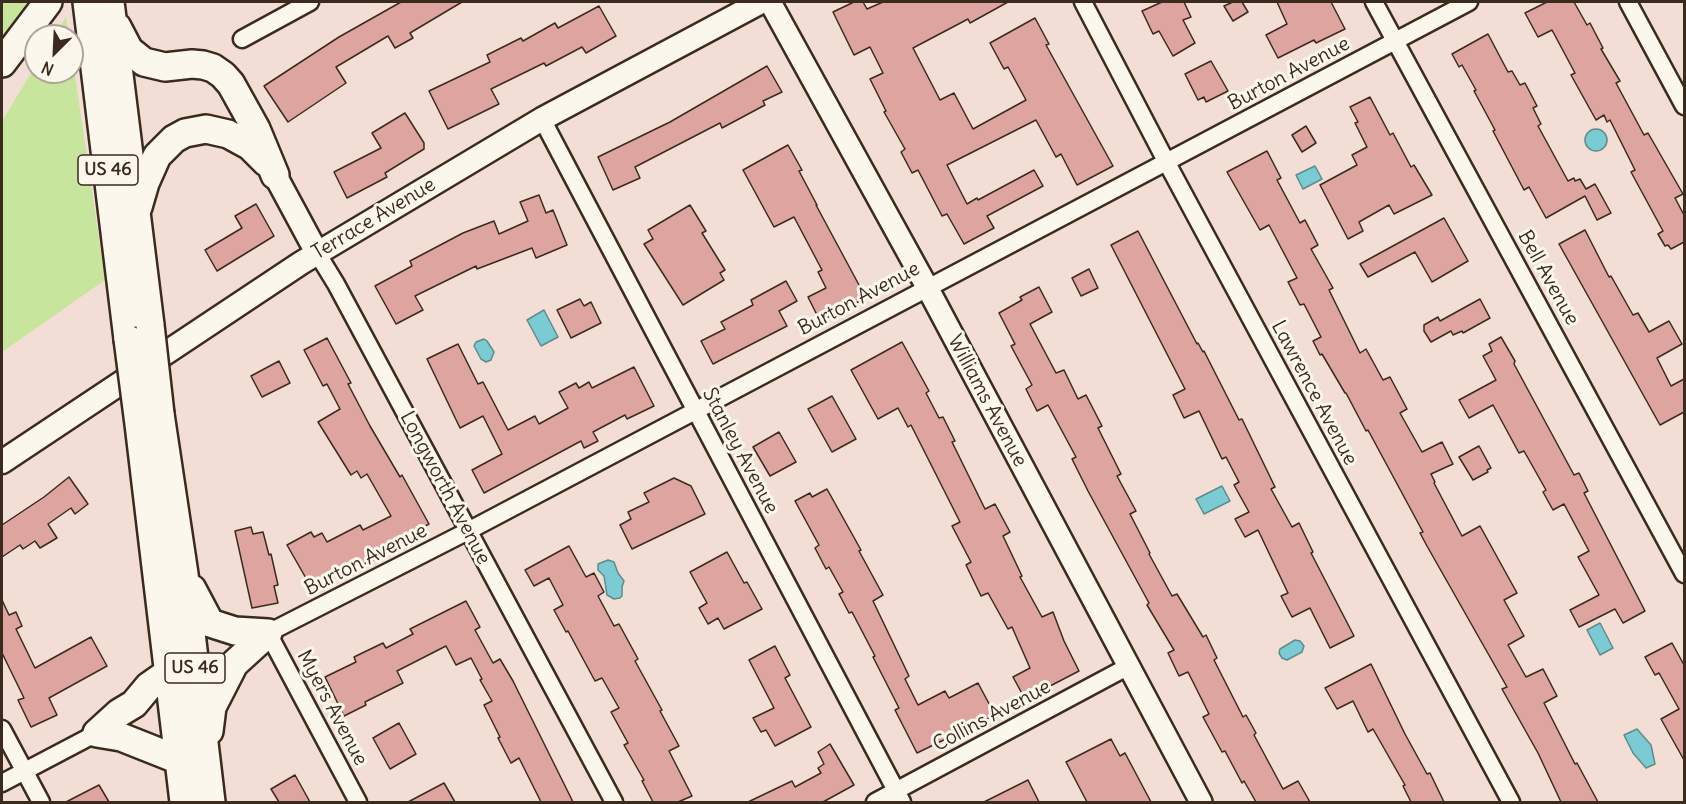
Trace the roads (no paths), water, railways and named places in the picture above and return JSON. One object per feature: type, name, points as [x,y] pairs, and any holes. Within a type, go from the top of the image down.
[{"type":"highway","points":[[2,74],[6,55],[48,2]]},
{"type":"highway","points":[[102,2],[123,42],[135,56],[144,62],[165,67],[203,64],[223,75],[231,84],[256,129],[275,175]]},
{"type":"highway","name":"US 46","points":[[102,2],[136,217],[139,332]]},
{"type":"highway","name":"US 46","points":[[102,2],[149,419],[169,672],[184,802]]},
{"type":"highway","points":[[136,217],[145,183],[157,156],[174,139],[185,133],[207,129],[239,138],[260,155],[275,175]]},
{"type":"highway","name":"US 46","points":[[149,419],[184,574],[211,802]]},
{"type":"highway","points":[[184,574],[210,623],[235,631],[268,633]]},
{"type":"highway","points":[[206,762],[212,707],[234,664],[268,633]]},
{"type":"highway","points":[[97,733],[119,713],[134,704],[149,686],[169,672]]},
{"type":"highway","points":[[97,733],[121,737],[179,760]]},
{"type":"main road","name":"Terrace Avenue","points":[[2,462],[317,253],[542,119],[761,2]]},
{"type":"main road","name":"Longworth Avenue","points":[[275,175],[317,253]]},
{"type":"street","points":[[242,39],[310,2]]},
{"type":"street","name":"Williams Avenue","points":[[770,2],[927,287],[1201,802]]},
{"type":"street","name":"Lawrence Avenue","points":[[1083,2],[1167,163],[1511,802]]},
{"type":"street","name":"Bell Avenue","points":[[1374,2],[1684,574]]},
{"type":"street","name":"Burton Avenue","points":[[268,633],[468,531],[1469,2]]},
{"type":"street","points":[[1628,2],[1684,106]]},
{"type":"street","name":"Stanley Avenue","points":[[542,119],[899,797]]},
{"type":"street","name":"Longworth Avenue","points":[[317,253],[614,802]]},
{"type":"street","name":"Myers Avenue","points":[[268,633],[358,802]]},
{"type":"street","name":"Collins Avenue","points":[[875,802],[899,797],[1129,666]]},
{"type":"street","points":[[2,729],[41,802]]},
{"type":"street","points":[[2,783],[97,733]]},
{"type":"water","points":[[1596,129],[1604,132],[1607,140],[1604,148],[1596,151],[1588,148],[1585,140],[1588,132]]},
{"type":"water","points":[[1315,166],[1322,179],[1303,189],[1296,175]]},
{"type":"water","points":[[544,310],[558,337],[541,346],[527,320]]},
{"type":"water","points":[[484,339],[494,352],[491,360],[486,362],[481,359],[474,346],[476,342]]},
{"type":"water","points":[[1222,486],[1230,501],[1204,514],[1196,499]]},
{"type":"water","points":[[608,560],[614,562],[624,581],[620,598],[614,599],[607,595],[604,576],[598,570],[598,564]]},
{"type":"water","points":[[1600,623],[1613,648],[1600,655],[1587,630]]},
{"type":"water","points":[[1295,640],[1300,641],[1304,646],[1302,652],[1287,660],[1282,658],[1279,653],[1280,649]]},
{"type":"water","points":[[1637,729],[1651,745],[1655,764],[1646,768],[1633,753],[1624,735]]}]
